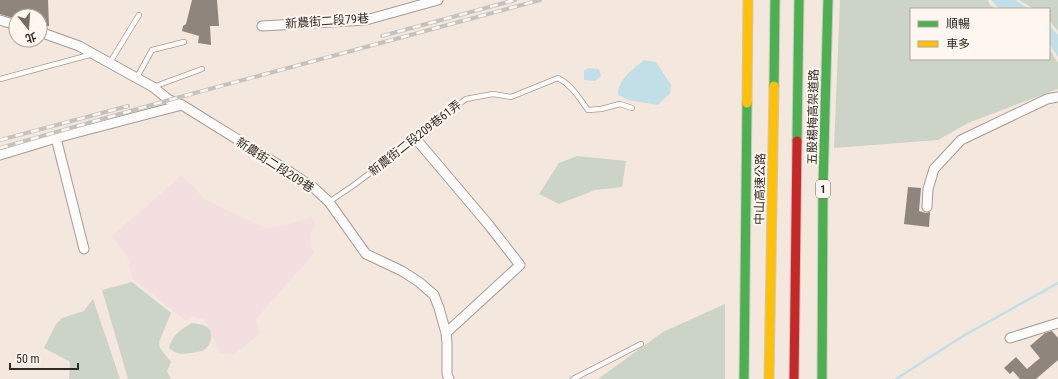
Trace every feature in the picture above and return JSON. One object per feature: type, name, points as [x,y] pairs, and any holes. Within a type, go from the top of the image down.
[{"type":"highway","points":[[744,379],[748,0]]},
{"type":"highway","name":"中山高速公路","points":[[769,379],[775,0]]},
{"type":"highway","points":[[794,379],[799,0]]},
{"type":"highway","name":"五股楊梅高架道路","points":[[822,379],[828,0]]},
{"type":"street","name":"新農街二段79巷","points":[[262,26],[366,20],[438,0]]},
{"type":"street","name":"新農街二段209巷","points":[[48,35],[79,46],[136,79],[153,87],[169,100],[182,105],[314,188],[329,202],[366,254],[402,271],[419,282],[434,295],[440,308],[446,333],[447,374],[449,379]]},
{"type":"street","points":[[927,207],[928,189],[934,169],[961,140],[1047,99],[1058,97]]},
{"type":"street","points":[[0,155],[56,138],[182,105]]},
{"type":"street","points":[[56,138],[84,249]]},
{"type":"street","points":[[416,139],[488,224],[520,265],[446,333]]},
{"type":"street","points":[[1010,338],[1058,322]]},
{"type":"lane","points":[[109,64],[139,15]]},
{"type":"lane","points":[[136,79],[152,50],[184,42]]},
{"type":"lane","points":[[0,79],[93,54]]},
{"type":"lane","points":[[153,87],[202,69]]},
{"type":"lane","name":"新農街二段209巷61弄","points":[[329,202],[416,139],[437,120],[466,99],[493,94],[511,97],[558,78],[566,82],[588,110],[601,109],[620,104],[632,108]]},
{"type":"lane","points":[[574,379],[641,344]]},
{"type":"shaded area","points":[[840,0],[988,0],[989,4],[994,8],[910,8],[910,60],[1050,60],[1050,50],[1058,63],[1058,89],[968,123],[938,140],[834,148]]},
{"type":"shaded area","points":[[1019,0],[1058,0],[1058,31],[1050,22],[1050,8],[1032,8]]},
{"type":"shaded area","points":[[577,156],[626,161],[622,187],[595,190],[559,204],[539,194],[559,163]]},
{"type":"shaded area","points":[[181,176],[194,187],[204,199],[265,228],[288,225],[311,217],[316,224],[310,233],[311,248],[314,253],[255,320],[260,334],[233,355],[220,353],[205,320],[192,316],[186,321],[133,279],[127,256],[112,236]]},
{"type":"shaded area","points":[[132,282],[171,313],[159,342],[160,348],[171,362],[167,371],[171,379],[128,379],[102,290]]},
{"type":"shaded area","points":[[93,299],[120,379],[69,379],[69,361],[44,348],[56,324],[62,318],[84,311]]},
{"type":"shaded area","points":[[725,304],[725,379],[598,379],[663,332]]},
{"type":"shaded area","points":[[192,323],[208,328],[211,339],[208,346],[202,351],[185,354],[177,353],[169,348],[173,339],[178,333]]},
{"type":"water","points":[[991,0],[1015,0],[1027,8],[999,8]]},
{"type":"water","points":[[1050,26],[1058,35],[1058,57],[1050,45]]},
{"type":"water","points":[[644,60],[656,62],[671,85],[670,93],[658,105],[628,100],[618,95],[623,79]]},
{"type":"water","points":[[588,68],[599,69],[601,76],[595,81],[584,80],[584,71]]},
{"type":"building","points":[[0,0],[48,0],[49,26],[48,8],[8,8],[8,16],[0,14]]},
{"type":"building","points":[[192,0],[217,0],[219,26],[210,26],[211,45],[198,43],[199,36],[182,31],[183,26],[186,24]]},
{"type":"building","points":[[908,187],[921,188],[919,211],[926,213],[930,212],[929,227],[904,224]]},
{"type":"building","points":[[1052,331],[1058,338],[1058,360],[1036,379],[1020,379],[1013,371],[1010,374],[1004,368],[1016,357],[1027,369],[1040,358],[1030,346],[1045,333]]},
{"type":"waterway","points":[[896,379],[963,336],[1058,283]]},
{"type":"railway","points":[[382,36],[515,0]]},
{"type":"railway","points":[[0,148],[169,100],[540,0]]},
{"type":"railway","points":[[0,140],[128,106]]},
{"type":"traffic: fast","points":[[774,86],[775,0]]},
{"type":"traffic: fast","points":[[797,141],[799,0]]},
{"type":"traffic: fast","points":[[822,379],[823,186],[828,0]]},
{"type":"traffic: fast","points":[[744,379],[747,103]]},
{"type":"traffic: slow","points":[[747,103],[748,0]]},
{"type":"traffic: slow","points":[[769,379],[774,86]]},
{"type":"traffic: jam","points":[[794,379],[797,141]]}]
